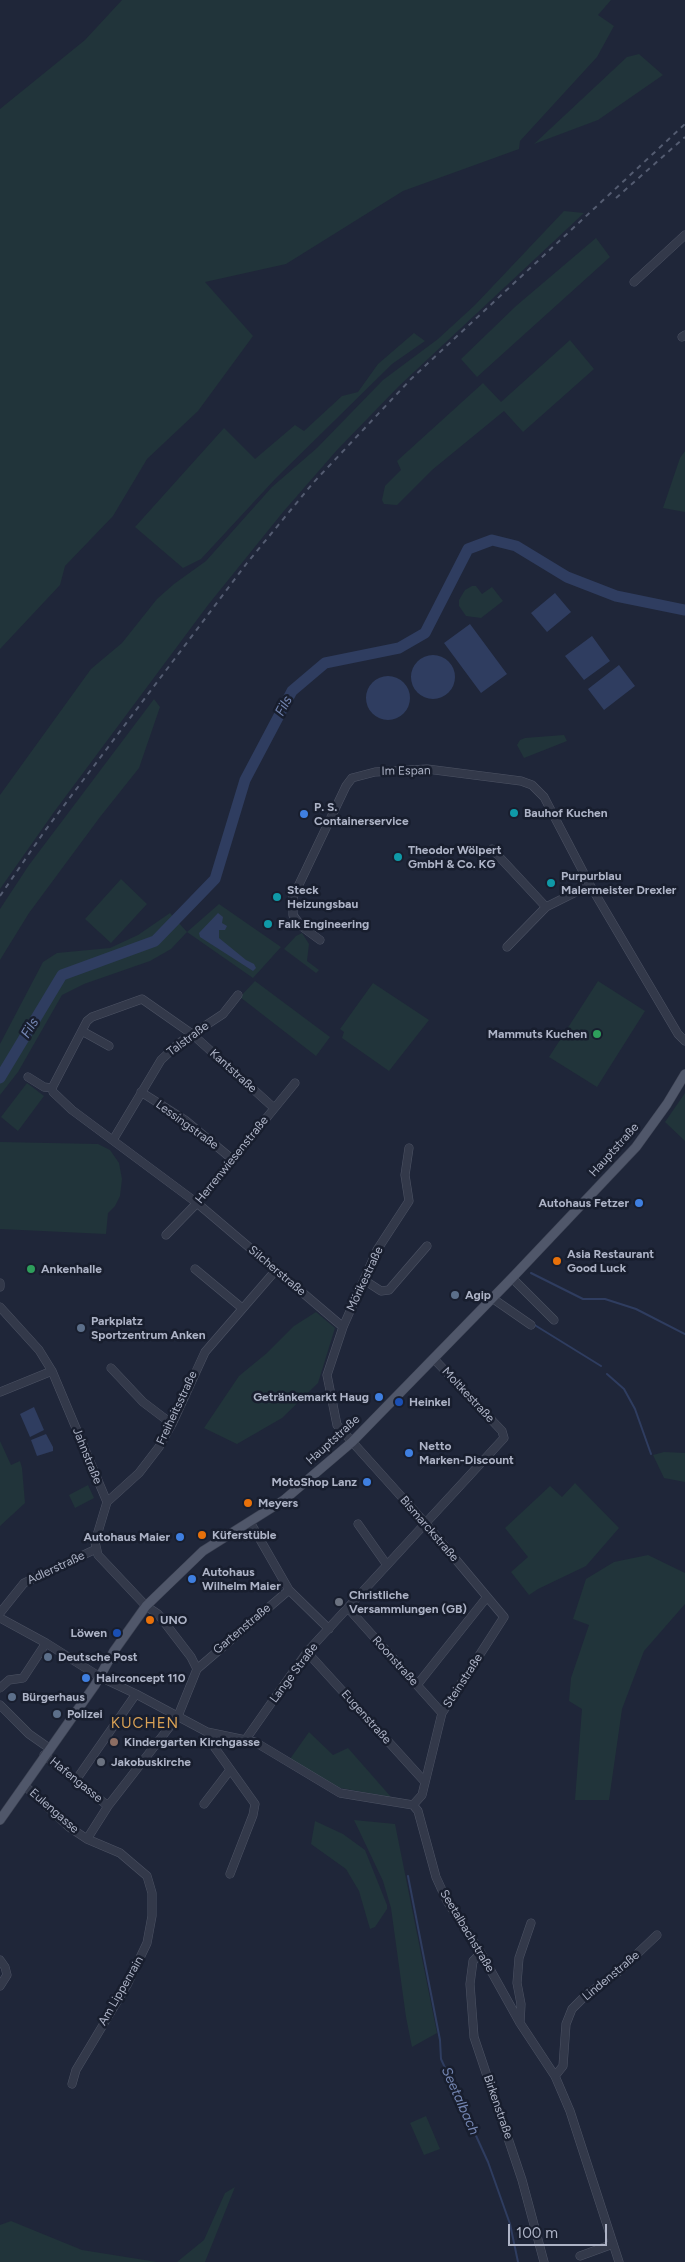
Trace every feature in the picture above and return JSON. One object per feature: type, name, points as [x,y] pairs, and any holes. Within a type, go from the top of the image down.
[{"type":"main road","name":"Hauptstraße","points":[[0,1820],[100,1677],[114,1651],[146,1606],[203,1551],[284,1500],[352,1442],[512,1278],[636,1146],[667,1104],[685,1074]]},
{"type":"street","points":[[634,282],[685,235]]},
{"type":"street","name":"Im Espan","points":[[320,940],[302,926],[293,915],[293,898],[346,786],[352,778],[360,774],[426,769],[492,776],[532,785],[544,797],[590,885],[678,1034],[685,1041]]},
{"type":"street","points":[[492,849],[546,907]]},
{"type":"street","points":[[507,947],[546,907],[590,885]]},
{"type":"street","name":"Talstraße","points":[[112,1140],[161,1060],[192,1034],[223,1014],[238,996]]},
{"type":"street","name":"Kantstraße","points":[[82,1031],[92,1017],[142,1000],[192,1034],[274,1108]]},
{"type":"street","points":[[28,1077],[44,1087],[52,1088],[82,1031],[109,1046]]},
{"type":"street","name":"Herrenwiesenstraße","points":[[166,1235],[197,1203],[295,1083]]},
{"type":"street","name":"Silcherstraße","points":[[52,1088],[53,1092],[72,1110],[197,1203],[343,1327]]},
{"type":"street","name":"Lessingstraße","points":[[141,1092],[185,1120],[232,1159]]},
{"type":"street","name":"Mörikestraße","points":[[343,1327],[377,1250],[409,1201],[405,1175],[409,1148]]},
{"type":"street","points":[[364,1280],[381,1291],[389,1290],[427,1246]]},
{"type":"street","points":[[195,1269],[242,1308]]},
{"type":"street","name":"Freiheitsstraße","points":[[107,1502],[139,1473],[159,1447],[172,1424],[204,1352],[276,1270]]},
{"type":"street","points":[[512,1278],[554,1320]]},
{"type":"street","points":[[492,1298],[531,1325]]},
{"type":"street","name":"Jahnstraße","points":[[0,1307],[39,1350],[52,1371],[107,1502]]},
{"type":"street","points":[[343,1327],[330,1365],[328,1385],[336,1425],[352,1442]]},
{"type":"street","name":"Moltkestraße","points":[[434,1359],[502,1431]]},
{"type":"street","points":[[111,1368],[143,1402],[172,1424]]},
{"type":"street","points":[[0,1392],[52,1371]]},
{"type":"street","name":"Lange Straße","points":[[246,1739],[307,1652],[501,1444],[504,1438],[502,1431]]},
{"type":"street","name":"Bismarckstraße","points":[[352,1442],[426,1524],[504,1617]]},
{"type":"street","points":[[87,1839],[108,1806],[178,1716],[197,1669],[191,1657],[158,1614],[146,1606],[98,1555],[95,1542],[107,1502]]},
{"type":"street","points":[[250,1522],[289,1590],[329,1630]]},
{"type":"street","points":[[358,1524],[387,1565]]},
{"type":"street","name":"Adlerstraße","points":[[0,1613],[24,1583],[96,1549]]},
{"type":"street","name":"Gartenstraße","points":[[197,1669],[289,1590]]},
{"type":"street","points":[[417,1685],[487,1598]]},
{"type":"street","name":"Roonstraße","points":[[348,1608],[442,1713]]},
{"type":"street","name":"Steinstraße","points":[[413,1805],[422,1795],[442,1713],[504,1617]]},
{"type":"street","points":[[0,1618],[46,1643],[100,1677],[214,1734],[246,1739],[264,1747],[340,1793],[413,1805]]},
{"type":"street","points":[[0,1688],[9,1680],[23,1678],[46,1643]]},
{"type":"street","name":"Eugenstraße","points":[[307,1652],[425,1782]]},
{"type":"street","points":[[76,1780],[136,1694]]},
{"type":"street","name":"Hafengasse","points":[[0,1705],[76,1780],[108,1806]]},
{"type":"street","points":[[214,1734],[215,1748],[255,1804],[253,1815],[230,1874]]},
{"type":"street","points":[[204,1804],[230,1770]]},
{"type":"street","name":"Eulengasse","points":[[24,1785],[69,1827],[87,1839],[122,1856],[147,1876],[152,1893]]},
{"type":"street","name":"Seetalbachstraße","points":[[413,1805],[418,1811],[436,1877],[447,1901],[481,1953],[520,2023],[555,2076],[570,2110],[619,2262]]},
{"type":"street","name":"Am Lippenrain","points":[[72,2084],[76,2070],[127,1985],[144,1950],[152,1916],[152,1893]]},
{"type":"street","points":[[520,2023],[518,1966],[531,1923]]},
{"type":"street","name":"Lindenstraße","points":[[555,2076],[562,2066],[566,2024],[572,2009],[584,1996],[618,1972],[657,1935]]},
{"type":"street","name":"Birkenstraße","points":[[481,1953],[473,1961],[470,1984],[474,2037],[522,2180],[544,2262]]},
{"type":"street","points":[[0,1960],[6,1967],[7,1975],[0,1986]]},
{"type":"street","points":[[580,2256],[613,2244]]},
{"type":"shaded area","points":[[122,0],[611,0],[598,15],[614,26],[597,57],[520,141],[519,149],[403,191],[286,264],[205,282],[253,336],[198,411],[147,459],[113,516],[65,566],[60,585],[0,649],[0,109],[85,40]]},
{"type":"shaded area","points":[[639,54],[663,75],[598,120],[534,144],[627,57]]},
{"type":"shaded area","points":[[564,211],[584,213],[399,386],[337,450],[283,512],[208,605],[54,812],[0,889],[0,795],[91,669],[122,643],[157,599],[206,561],[272,487],[317,448],[383,380],[438,339],[475,305]]},
{"type":"shaded area","points":[[596,238],[610,257],[477,377],[461,359],[516,306]]},
{"type":"shaded area","points":[[414,333],[425,341],[392,364],[276,478],[201,559],[183,568],[135,527],[224,428],[255,459],[295,425],[304,431],[342,396],[358,392],[378,364]]},
{"type":"shaded area","points":[[570,340],[594,369],[523,432],[504,411],[432,470],[397,505],[384,504],[382,500],[385,486],[401,470],[397,461],[483,383],[501,402]]},
{"type":"shaded area","points":[[685,451],[685,512],[663,508],[680,458]]},
{"type":"shaded area","points":[[476,586],[482,594],[492,587],[503,601],[481,618],[466,616],[459,606],[459,600],[465,590]]},
{"type":"shaded area","points":[[154,699],[160,707],[139,768],[29,913],[0,960],[0,909],[29,865]]},
{"type":"shaded area","points":[[564,735],[567,741],[524,758],[517,745],[520,740],[525,738]]},
{"type":"shaded area","points":[[121,879],[147,904],[111,943],[85,919]]},
{"type":"shaded area","points":[[219,904],[281,947],[253,978],[187,932]]},
{"type":"shaded area","points":[[170,913],[187,932],[171,949],[150,961],[84,984],[62,995],[18,1072],[0,1095],[0,1044],[43,962],[57,953],[110,948],[138,935]]},
{"type":"shaded area","points":[[302,933],[309,944],[307,961],[319,970],[316,973],[284,949],[296,936]]},
{"type":"shaded area","points":[[255,981],[330,1037],[316,1056],[240,997]]},
{"type":"shaded area","name":"Mammuts Kuchen","points":[[598,981],[645,1011],[597,1087],[549,1057]]},
{"type":"shaded area","points":[[373,983],[429,1020],[389,1071],[342,1038],[344,1032],[340,1029]]},
{"type":"shaded area","points":[[27,1083],[44,1096],[18,1131],[1,1117]]},
{"type":"shaded area","points":[[685,1093],[685,1141],[665,1122]]},
{"type":"shaded area","points":[[0,1142],[98,1144],[110,1150],[119,1163],[122,1179],[120,1196],[115,1206],[108,1213],[106,1234],[0,1229]]},
{"type":"shaded area","points":[[316,1312],[335,1328],[318,1383],[282,1418],[237,1444],[204,1428],[239,1376],[267,1353],[294,1326]]},
{"type":"shaded area","points":[[0,1441],[11,1465],[20,1461],[25,1503],[0,1526]]},
{"type":"shaded area","points":[[664,1452],[685,1453],[685,1482],[664,1478],[653,1455]]},
{"type":"shaded area","points":[[575,1483],[619,1528],[586,1566],[529,1595],[511,1572],[528,1557],[505,1528],[550,1486],[562,1497]]},
{"type":"shaded area","points":[[88,1485],[94,1498],[75,1508],[69,1495]]},
{"type":"shaded area","points":[[648,1555],[685,1573],[685,1604],[644,1651],[622,1709],[609,1800],[575,1800],[582,1709],[569,1701],[571,1678],[589,1625],[573,1619],[586,1579],[614,1562]]},
{"type":"shaded area","points":[[309,1732],[333,1755],[348,1748],[391,1797],[340,1788],[290,1759]]},
{"type":"shaded area","points":[[354,1820],[395,1824],[437,2033],[412,2047],[391,1908],[383,1881]]},
{"type":"shaded area","points":[[315,1821],[343,1834],[365,1850],[387,1905],[387,1909],[375,1927],[370,1929],[359,1891],[346,1869],[311,1844]]},
{"type":"shaded area","points":[[426,2116],[440,2149],[424,2155],[410,2123]]},
{"type":"shaded area","points":[[235,2187],[205,2262],[177,2262],[204,2240],[225,2193]]},
{"type":"shaded area","points":[[11,2221],[82,2250],[157,2262],[0,2262],[0,2225]]},
{"type":"water","points":[[555,593],[571,612],[547,632],[531,613]]},
{"type":"water","points":[[470,624],[507,674],[481,693],[444,643]]},
{"type":"water","points":[[592,636],[610,661],[584,680],[565,656]]},
{"type":"water","points":[[433,655],[445,659],[451,665],[455,677],[451,689],[445,695],[433,699],[421,695],[415,689],[411,677],[415,665],[421,659]]},
{"type":"water","points":[[619,665],[635,686],[604,710],[588,689]]},
{"type":"water","points":[[388,676],[400,680],[406,686],[410,698],[406,710],[400,716],[388,720],[376,716],[370,710],[366,698],[370,686],[376,680]]},
{"type":"water","points":[[218,913],[223,917],[222,923],[227,926],[225,930],[219,930],[219,938],[246,960],[254,964],[256,968],[253,971],[200,937],[199,933]]},
{"type":"water","points":[[34,1407],[44,1430],[30,1437],[20,1414]]},
{"type":"water","points":[[46,1434],[53,1447],[53,1451],[37,1456],[31,1440]]},
{"type":"waterway","name":"Fils","points":[[0,1078],[62,975],[155,941],[215,879],[245,780],[292,691],[325,663],[399,648],[425,633],[468,549],[492,540],[516,546],[567,577],[616,596],[685,610]]},
{"type":"waterway","points":[[531,1273],[583,1299],[605,1299],[636,1309],[685,1334]]},
{"type":"waterway","points":[[533,1324],[601,1366]]},
{"type":"waterway","points":[[607,1374],[624,1389],[635,1409],[651,1454]]},
{"type":"waterway","name":"Seetalbach","points":[[408,1876],[440,2040],[441,2059],[488,2162],[510,2224],[518,2262]]},
{"type":"railway","points":[[0,896],[44,832],[247,563],[313,483],[411,379],[685,124]]},
{"type":"railway","points":[[616,198],[685,137]]},
{"type":"place","name":"Bauhof Kuchen","points":[[514,813]]},
{"type":"place","name":"P. S. Containerservice","points":[[304,814]]},
{"type":"place","name":"Theodor Wölpert GmbH & Co. KG","points":[[398,857]]},
{"type":"place","name":"Purpurblau Malermeister Drexler","points":[[551,883]]},
{"type":"place","name":"Steck Heizungsbau","points":[[277,897]]},
{"type":"place","name":"Falk Engineering","points":[[268,924]]},
{"type":"place","name":"Mammuts Kuchen","points":[[597,1034]]},
{"type":"place","name":"Autohaus Fetzer","points":[[639,1203]]},
{"type":"place","name":"Asia Restaurant Good Luck","points":[[557,1261]]},
{"type":"place","name":"Ankenhalle","points":[[31,1269]]},
{"type":"place","name":"Agip","points":[[455,1295]]},
{"type":"place","name":"Parkplatz Sportzentrum Anken","points":[[81,1328]]},
{"type":"place","name":"Getränkemarkt Haug","points":[[379,1397]]},
{"type":"place","name":"Heinkel","points":[[399,1402]]},
{"type":"place","name":"Netto Marken-Discount","points":[[409,1453]]},
{"type":"place","name":"MotoShop Lanz","points":[[367,1482]]},
{"type":"place","name":"Meyers","points":[[248,1503]]},
{"type":"place","name":"Küferstüble","points":[[202,1535]]},
{"type":"place","name":"Autohaus Maier","points":[[180,1537]]},
{"type":"place","name":"Autohaus Wilhelm Maier","points":[[192,1579]]},
{"type":"place","name":"Christliche Versammlungen (GB)","points":[[339,1602]]},
{"type":"place","name":"UNO","points":[[150,1620]]},
{"type":"place","name":"Löwen","points":[[117,1633]]},
{"type":"place","name":"Deutsche Post","points":[[48,1657]]},
{"type":"place","name":"Hairconcept 110","points":[[86,1678]]},
{"type":"place","name":"Bürgerhaus","points":[[12,1697]]},
{"type":"place","name":"Polizei","points":[[57,1714]]},
{"type":"place","name":"Kindergarten Kirchgasse","points":[[114,1742]]},
{"type":"place","name":"Jakobuskirche","points":[[101,1762]]},
{"type":"district","name":"KUCHEN","points":[[145,1724]]}]
